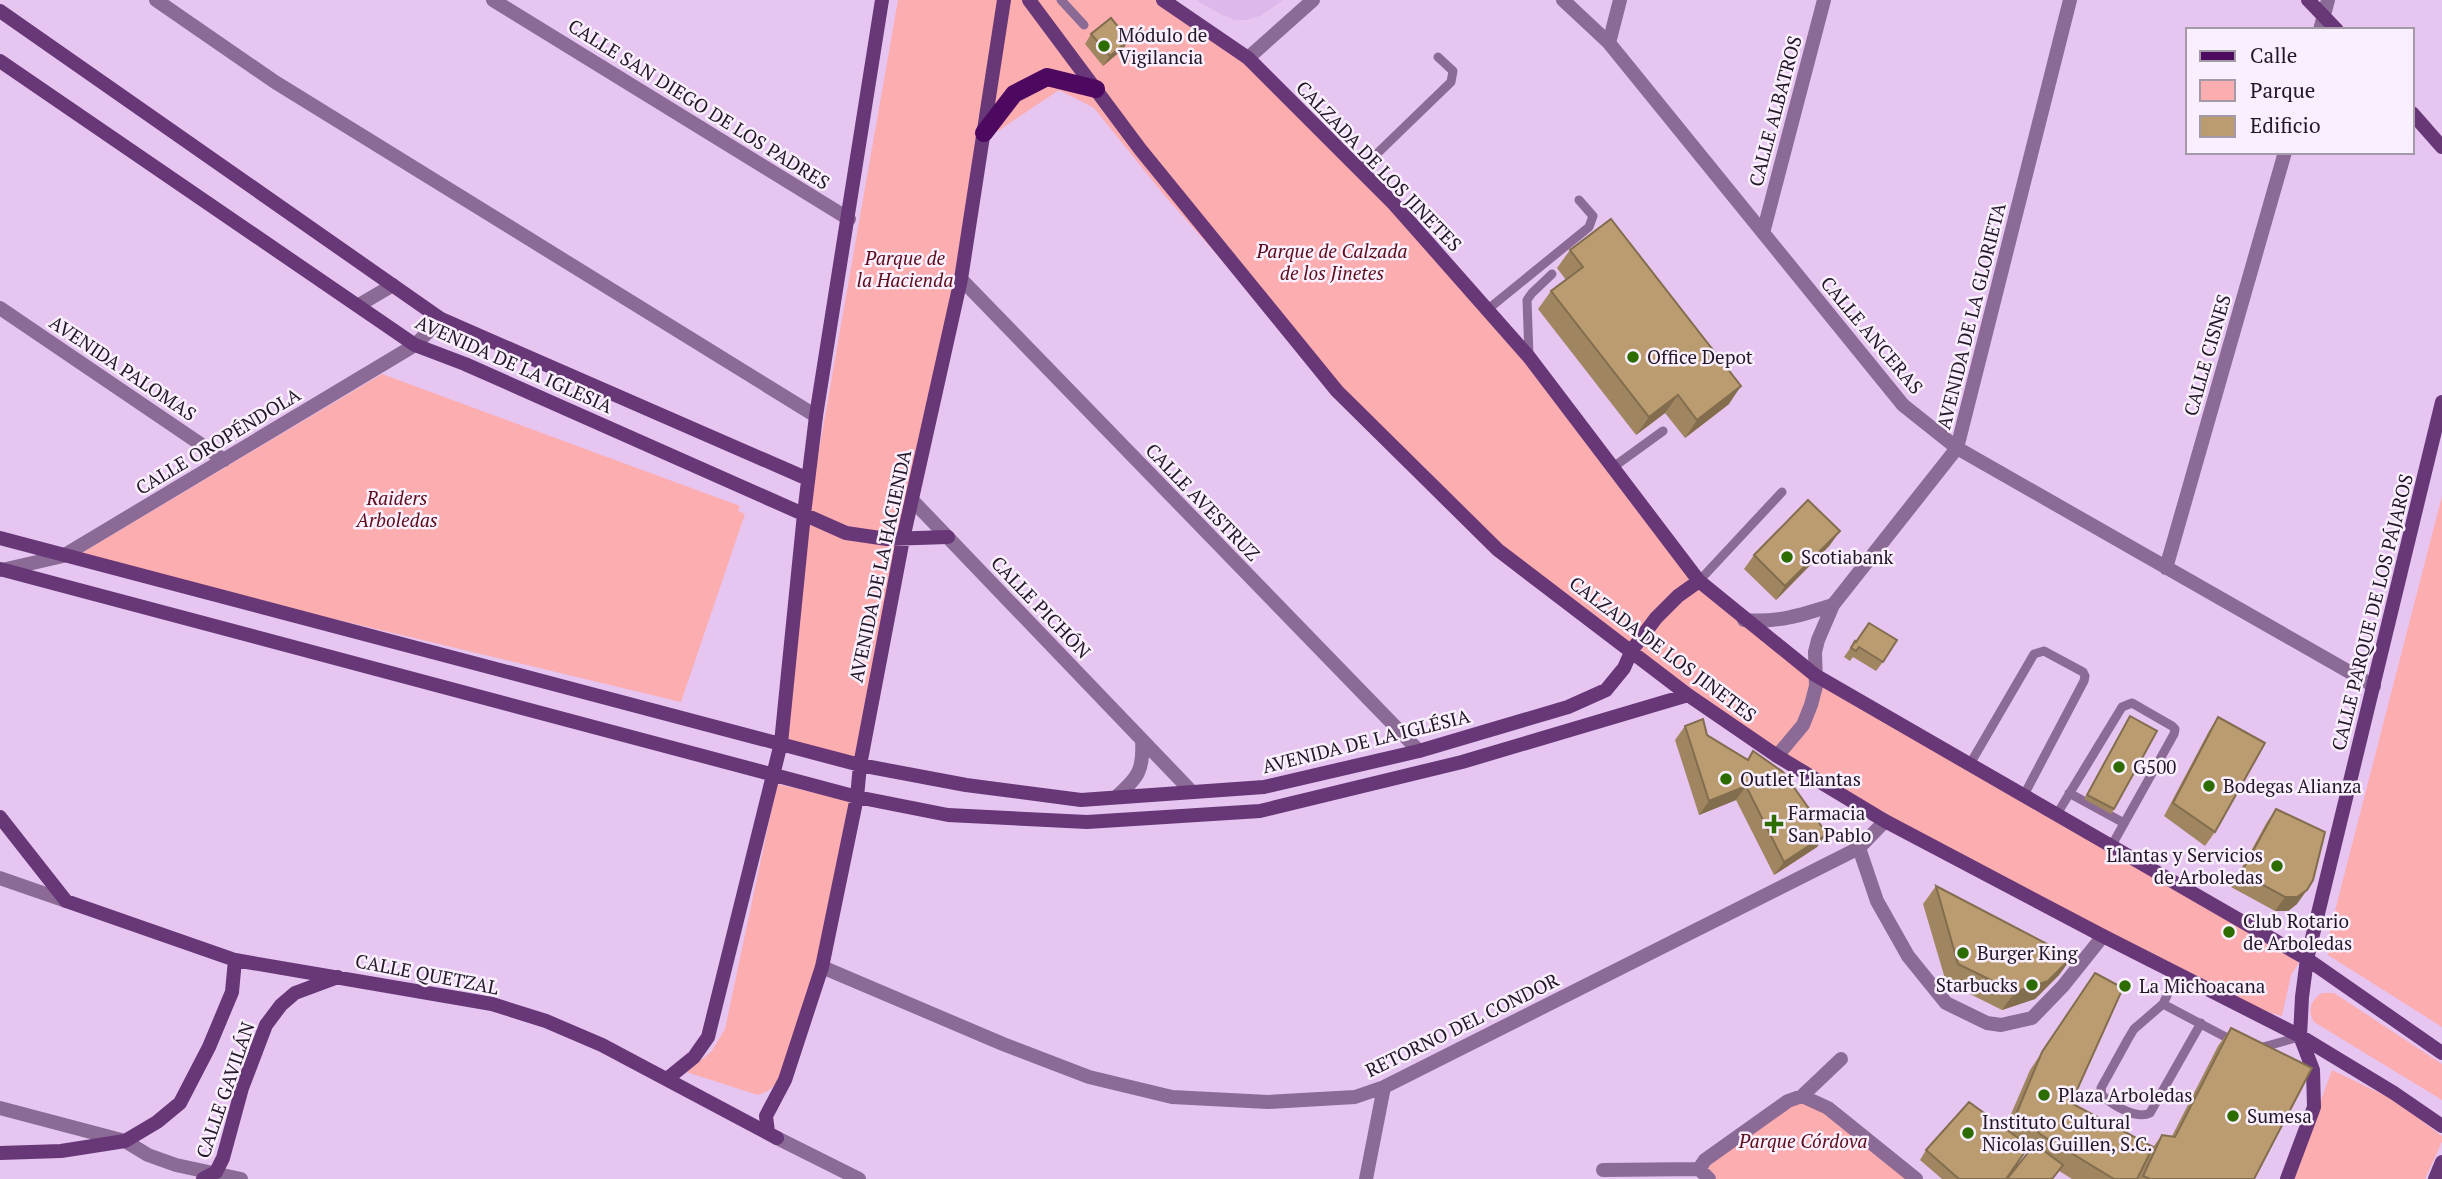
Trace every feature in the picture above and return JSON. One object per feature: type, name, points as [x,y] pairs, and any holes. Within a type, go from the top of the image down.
[{"type":"main road","points":[[984,134],[1013,94],[1047,77],[1096,89]]},
{"type":"street","points":[[156,0],[275,82],[817,416]]},
{"type":"street","name":"CALLE SAN DIEGO DE LOS PADRES","points":[[493,0],[849,219]]},
{"type":"street","points":[[667,1079],[694,1057],[708,1037],[781,743],[808,479],[882,0]]},
{"type":"street","name":"AVENIDA DE LA HACIENDA","points":[[773,1135],[766,1116],[785,1080],[822,967],[857,797],[860,765],[903,539],[961,279],[1004,0]]},
{"type":"street","name":"CALZADA DE LOS JINETES","points":[[1028,0],[1140,149],[1336,391],[1498,550],[1688,695],[1777,756],[1885,821],[2300,1036],[2395,1093],[2442,1126]]},
{"type":"street","name":"CALZADA DE LOS JINETES","points":[[1163,0],[1248,58],[1394,204],[1529,357],[1699,581],[1744,620],[1815,675],[2307,958],[2442,1053]]},
{"type":"street","points":[[1248,58],[1313,0]]},
{"type":"street","name":"CALLE ANCERAS","points":[[1563,0],[1609,43],[1903,405],[1957,448],[2374,686]]},
{"type":"street","points":[[1609,43],[1620,0]]},
{"type":"street","name":"CALLE ALBATROS","points":[[1763,233],[1824,0]]},
{"type":"street","name":"AVENIDA DE LA GLORIETA","points":[[1777,756],[1803,725],[1816,686],[1815,652],[1818,640],[1833,605],[1957,448],[2070,0]]},
{"type":"street","points":[[2308,0],[2335,28]]},
{"type":"street","points":[[2321,28],[2328,0]]},
{"type":"street","name":"AVENIDA DE LA IGLESIA","points":[[0,11],[441,318],[808,479]]},
{"type":"street","name":"AVENIDA DE LA IGLESIA","points":[[0,61],[415,345],[465,364],[846,533],[867,538],[948,537]]},
{"type":"street","points":[[2414,116],[2442,147]]},
{"type":"street","name":"CALLE CISNES","points":[[2166,568],[2284,154]]},
{"type":"street","name":"CALLE AVESTRUZ","points":[[961,279],[1419,751]]},
{"type":"street","points":[[359,305],[393,285]]},
{"type":"street","name":"AVENIDA PALOMAS","points":[[0,308],[224,460]]},
{"type":"street","name":"CALLE OROPÉNDOLA","points":[[1,570],[63,556],[415,345],[441,318]]},
{"type":"street","name":"CALLE PARQUE DE LOS PÁJAROS","points":[[2300,1036],[2307,958],[2442,402]]},
{"type":"street","name":"CALLE PICHÓN","points":[[913,500],[1192,792]]},
{"type":"street","points":[[0,538],[860,765]]},
{"type":"street","points":[[1,570],[857,797],[948,815],[1087,822],[1260,811],[1462,762],[1688,695]]},
{"type":"street","name":"AVENIDA DE LA IGLÉSIA","points":[[860,765],[966,785],[1081,800],[1264,787],[1419,751],[1568,707],[1606,690],[1624,668],[1632,650],[1664,610],[1699,581]]},
{"type":"street","points":[[1744,620],[1781,621],[1833,605]]},
{"type":"street","points":[[1116,797],[1132,783],[1140,770],[1142,740]]},
{"type":"street","points":[[0,817],[66,901]]},
{"type":"street","name":"RETORNO DEL CONDOR","points":[[822,967],[1003,1044],[1089,1077],[1172,1097],[1268,1102],[1355,1097],[1384,1087],[1858,848],[1885,821]]},
{"type":"street","points":[[1858,848],[1877,901],[1908,956],[1947,1003],[1987,1023],[2001,1025],[2032,1018],[2063,986],[2103,936]]},
{"type":"street","points":[[0,878],[66,901]]},
{"type":"street","name":"CALLE QUETZAL","points":[[66,901],[235,960],[492,1004],[546,1021],[591,1040],[859,1179]]},
{"type":"street","name":"CALLE GAVILÁN","points":[[125,1141],[157,1122],[180,1103],[224,1013],[232,992],[235,960]]},
{"type":"street","name":"CALLE GAVILÁN","points":[[209,1176],[223,1158],[242,1088],[267,1025],[281,1005],[295,993],[340,977]]},
{"type":"street","points":[[2287,1179],[2314,1107],[2308,1081],[2313,1070],[2300,1036]]},
{"type":"street","points":[[1603,1170],[1704,1174],[1705,1160],[1788,1101],[1802,1096],[1841,1059]]},
{"type":"street","points":[[1366,1179],[1384,1087]]},
{"type":"street","points":[[1802,1096],[1828,1108],[1916,1179]]},
{"type":"street","points":[[0,1108],[125,1141],[148,1155],[209,1176],[241,1179]]},
{"type":"street","points":[[0,1153],[61,1151],[125,1141]]},
{"type":"street","points":[[2435,1179],[2442,1162]]},
{"type":"lane","points":[[1061,0],[1084,25]]},
{"type":"lane","points":[[1360,170],[1451,82],[1453,71],[1438,57]]},
{"type":"lane","points":[[1487,310],[1590,227],[1593,216],[1579,200]]},
{"type":"lane","points":[[1529,357],[1527,300],[1552,274]]},
{"type":"lane","points":[[1612,468],[1663,431]]},
{"type":"lane","points":[[1699,581],[1782,492]]},
{"type":"lane","points":[[1970,764],[2034,654],[2044,651],[2085,676],[2024,795]]},
{"type":"lane","points":[[2057,814],[2122,707],[2132,703],[2175,729],[2112,845]]},
{"type":"lane","points":[[2069,793],[2124,824]]},
{"type":"lane","points":[[2177,974],[2163,1004],[2134,1029],[2101,1088],[2102,1095],[2138,1116],[2150,1113],[2201,1023]]},
{"type":"lane","points":[[2163,1004],[2261,1056]]},
{"type":"lane","points":[[2251,1050],[2300,1036]]},
{"type":"shaded area","points":[[1196,0],[1283,0],[1260,16],[1235,20]]},
{"type":"green space","name":"Parque de la Hacienda","points":[[898,0],[1000,0],[958,279],[900,536],[866,532],[808,513]]},
{"type":"green space","name":"Parque de Calzada de los Jinetes","points":[[1006,0],[1158,0],[1247,61],[1390,206],[1524,361],[1697,586],[1797,663],[2258,934],[2299,963],[2291,975],[2282,1016],[2251,1007],[2106,934],[1777,755],[1499,550],[1424,467],[1337,390],[1165,196],[1094,108],[1059,90],[989,137]]},
{"type":"green space","name":"Raiders Arboledas","points":[[382,374],[740,506],[738,511],[745,514],[681,702],[75,557]]},
{"type":"green space","points":[[2442,496],[2442,1027],[2328,955],[2330,930]]},
{"type":"green space","points":[[806,518],[898,544],[857,761],[784,741]]},
{"type":"green space","points":[[777,784],[851,801],[819,966],[777,1083],[758,1095],[686,1072],[711,1052],[725,1029]]},
{"type":"green space","points":[[2322,993],[2334,993],[2442,1064],[2442,1100],[2314,1022],[2311,1006]]},
{"type":"green space","points":[[2332,1070],[2394,1100],[2442,1136],[2442,1142],[2425,1179],[2292,1179]]},
{"type":"green space","name":"Parque Córdova","points":[[1803,1098],[1914,1179],[1711,1179],[1701,1170]]},
{"type":"building","points":[[1111,18],[1129,40],[1110,56],[1091,34]]},
{"type":"building","name":"Office Depot","points":[[1611,219],[1741,386],[1697,420],[1678,395],[1649,417],[1551,291],[1583,267],[1570,250]]},
{"type":"building","name":"Scotiabank","points":[[1808,500],[1840,531],[1785,586],[1754,555]]},
{"type":"building","points":[[1869,623],[1897,640],[1883,662],[1859,647],[1856,651],[1851,648]]},
{"type":"building","name":"G500","points":[[2130,716],[2157,731],[2114,809],[2087,795]]},
{"type":"building","name":"Bodegas Alianza","points":[[2218,717],[2265,743],[2215,832],[2173,803]]},
{"type":"building","points":[[1703,719],[1707,735],[1748,760],[1753,751],[1783,772],[1827,834],[1784,862],[1746,786],[1709,801],[1685,726]]},
{"type":"building","name":"Llantas y Servicios de Arboledas","points":[[2276,809],[2325,832],[2313,880],[2307,890],[2297,897],[2285,897],[2241,873]]},
{"type":"building","points":[[1936,886],[2072,957],[2048,981],[2015,992],[1958,964]]},
{"type":"building","name":"Plaza Arboledas","points":[[2095,973],[2123,988],[2071,1103],[2153,1147],[2137,1179],[2114,1179],[2040,1134],[2017,1112],[2042,1052]]},
{"type":"building","name":"Sumesa","points":[[2231,1028],[2312,1068],[2254,1179],[2150,1179],[2143,1176],[2162,1135],[2175,1137]]},
{"type":"building","name":"Instituto Cultural Nicolas Guillen, S.C.","points":[[1969,1102],[2029,1146],[2006,1179],[1959,1179],[1926,1150]]},
{"type":"building","points":[[2035,1144],[2063,1165],[2052,1179],[2007,1179]]},
{"type":"place","name":"Módulo de Vigilancia","points":[[1104,46]]},
{"type":"place","name":"Office Depot","points":[[1633,357]]},
{"type":"place","name":"Scotiabank","points":[[1787,557]]},
{"type":"place","name":"G500","points":[[2119,767]]},
{"type":"place","name":"Outlet Llantas","points":[[1726,779]]},
{"type":"place","name":"Bodegas Alianza","points":[[2209,786]]},
{"type":"place","name":"Farmacia San Pablo","points":[[1774,824]]},
{"type":"place","name":"Llantas y Servicios de Arboledas","points":[[2277,866]]},
{"type":"place","name":"Club Rotario de Arboledas","points":[[2229,932]]},
{"type":"place","name":"Burger King","points":[[1963,953]]},
{"type":"place","name":"Starbucks","points":[[2032,985]]},
{"type":"place","name":"La Michoacana","points":[[2125,986]]},
{"type":"place","name":"Plaza Arboledas","points":[[2044,1095]]},
{"type":"place","name":"Sumesa","points":[[2233,1116]]},
{"type":"place","name":"Instituto Cultural Nicolas Guillen, S.C.","points":[[1968,1133]]}]
